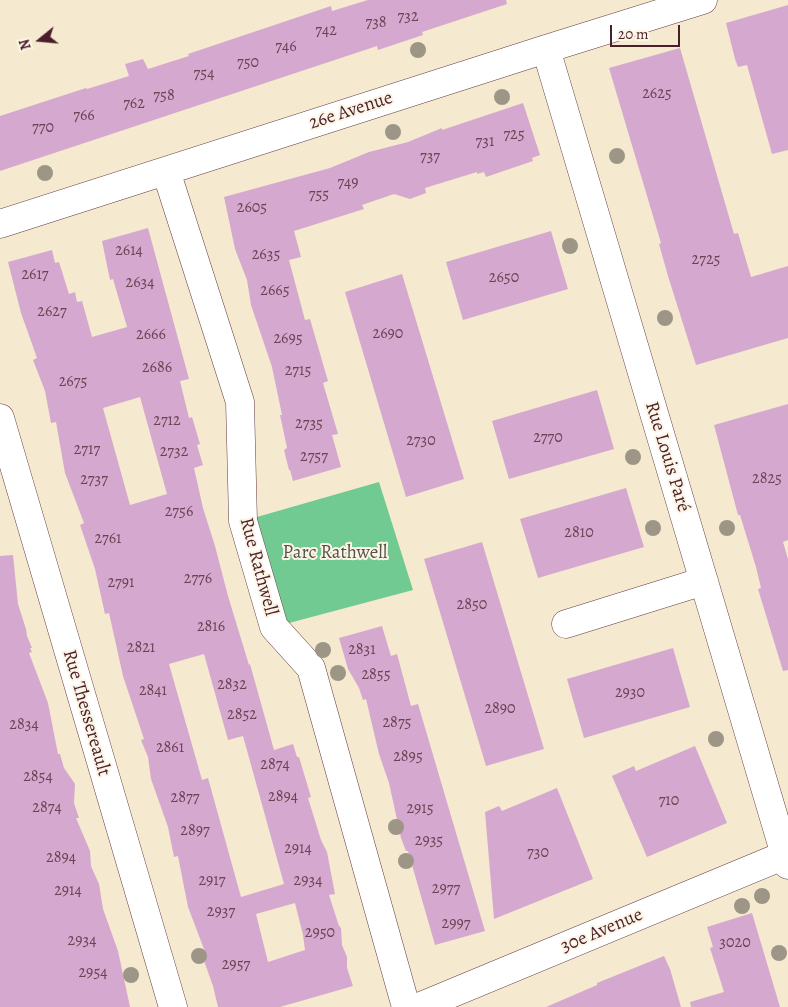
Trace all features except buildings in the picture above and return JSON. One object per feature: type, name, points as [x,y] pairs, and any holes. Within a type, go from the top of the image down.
[{"type":"street","name":"26e Avenue","points":[[0,224],[703,0]]},
{"type":"street","name":"Rue Louis Paré","points":[[546,49],[786,860]]},
{"type":"street","name":"Rue Rathwell","points":[[166,171],[240,402],[243,521],[274,627],[311,668],[406,1007]]},
{"type":"street","name":"Rue Thessereault","points":[[0,418],[173,1007]]},
{"type":"street","points":[[566,624],[704,581]]},
{"type":"street","name":"30e Avenue","points":[[419,1007],[786,860]]},
{"type":"green space","name":"Parc Rathwell","points":[[379,482],[413,590],[274,627],[243,521]]}]
